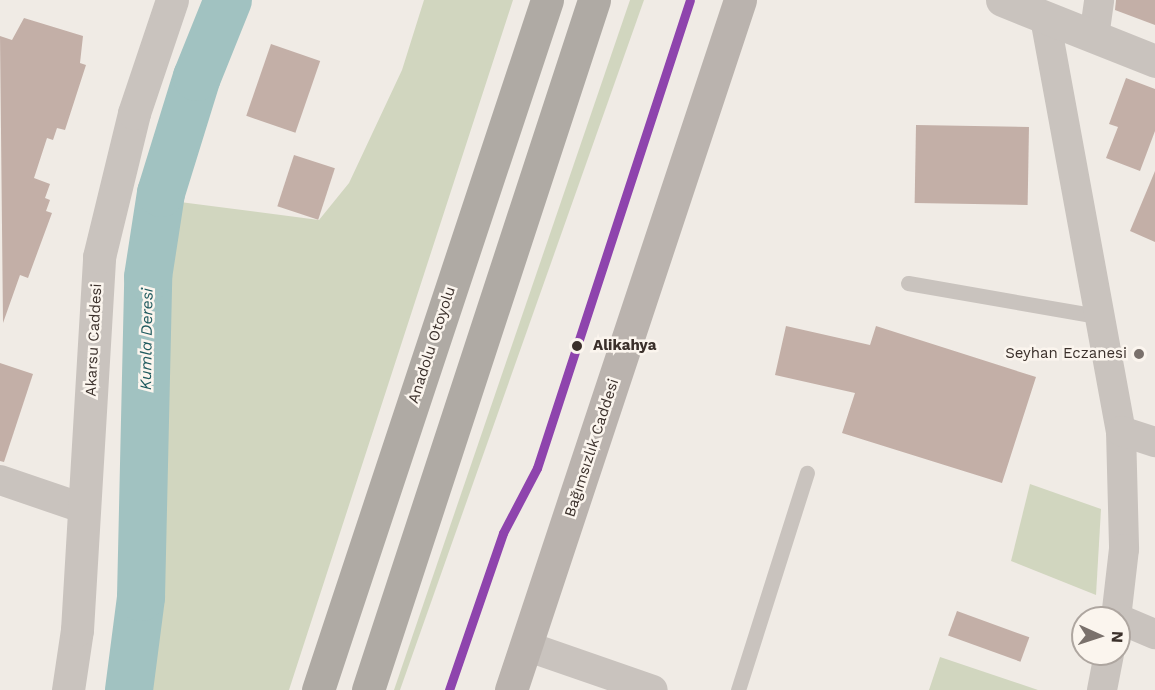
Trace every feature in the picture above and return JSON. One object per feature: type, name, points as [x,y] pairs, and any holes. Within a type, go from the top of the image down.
[{"type":"highway","name":"Anadolu Otoyolu","points":[[318,690],[546,0]]},
{"type":"highway","points":[[368,690],[594,0]]},
{"type":"main road","name":"Bağımsızlık Caddesi","points":[[511,690],[741,0]]},
{"type":"street","name":"Akarsu Caddesi","points":[[68,690],[85,509],[99,257],[134,113],[172,0]]},
{"type":"street","points":[[1002,0],[1155,61]]},
{"type":"street","points":[[1094,37],[1099,0]]},
{"type":"street","points":[[1045,18],[1097,316],[1121,430],[1124,549],[1118,606]]},
{"type":"street","points":[[1121,430],[1155,442]]},
{"type":"street","points":[[0,480],[85,509]]},
{"type":"street","points":[[1131,624],[1155,634]]},
{"type":"street","points":[[526,646],[653,690]]},
{"type":"street","points":[[1102,690],[1107,666]]},
{"type":"lane","points":[[908,283],[1097,316]]},
{"type":"lane","points":[[738,690],[807,472]]},
{"type":"green space","points":[[424,0],[513,0],[289,690],[144,690],[155,630],[166,262],[180,202],[319,220],[349,183],[402,70]]},
{"type":"green space","points":[[630,0],[644,0],[400,690],[394,690]]},
{"type":"green space","points":[[1030,484],[1101,509],[1096,595],[1011,561]]},
{"type":"green space","points":[[940,657],[1038,690],[929,690]]},
{"type":"building","points":[[1116,0],[1155,0],[1155,25],[1115,10]]},
{"type":"building","points":[[24,18],[83,36],[80,63],[86,65],[65,130],[57,128],[53,140],[47,138],[34,178],[50,184],[45,198],[50,200],[46,211],[52,213],[28,278],[20,275],[3,323],[0,36],[12,40]]},
{"type":"building","points":[[271,44],[320,61],[295,133],[246,116]]},
{"type":"building","points":[[1126,78],[1155,89],[1155,131],[1140,171],[1106,158],[1118,127],[1109,124]]},
{"type":"building","points":[[916,125],[1029,127],[1028,205],[915,203]]},
{"type":"building","points":[[294,155],[335,168],[318,220],[277,206]]},
{"type":"building","points":[[1155,171],[1155,242],[1130,231]]},
{"type":"building","points":[[786,326],[870,345],[876,326],[1036,377],[1002,483],[842,433],[855,393],[775,375]]},
{"type":"building","points":[[0,363],[33,374],[4,462],[0,461]]},
{"type":"building","points":[[957,611],[1029,637],[1020,662],[948,635]]},
{"type":"waterway","name":"Kumla Deresi","points":[[129,690],[141,597],[148,277],[161,193],[197,77],[228,0]]},
{"type":"transit line","points":[[449,690],[503,533],[537,468],[690,0]]},
{"type":"place","name":"Alikahya","points":[[577,346]]},
{"type":"place","name":"Seyhan Eczanesi","points":[[1139,354]]}]
